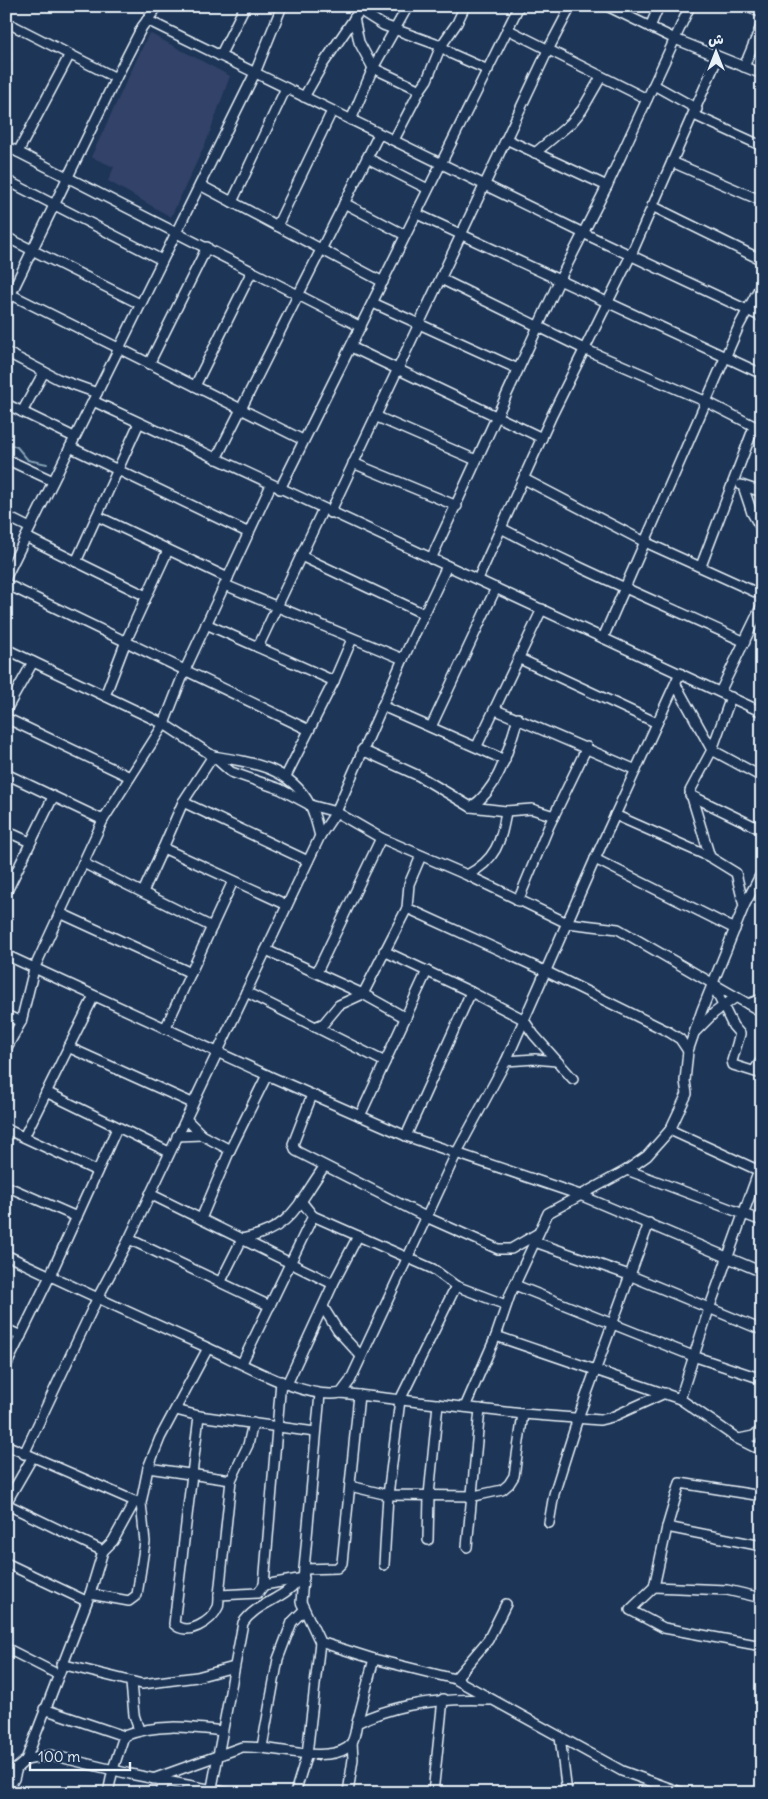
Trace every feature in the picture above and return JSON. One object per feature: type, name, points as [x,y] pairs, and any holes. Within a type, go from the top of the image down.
[{"type":"street","points":[[6,304],[9,293],[116,78],[147,20],[158,6]]},
{"type":"street","points":[[220,56],[245,6]]},
{"type":"street","points":[[6,577],[9,566],[26,537],[255,73],[282,6]]},
{"type":"street","points":[[351,120],[373,68],[408,6]]},
{"type":"street","points":[[394,140],[427,80],[442,46],[457,23],[465,6]]},
{"type":"street","points":[[6,1049],[21,1022],[34,969],[103,820],[164,724],[185,670],[249,533],[303,440],[374,303],[382,282],[519,6]]},
{"type":"street","points":[[258,647],[301,556],[353,463],[484,184],[508,140],[548,50],[571,6]]},
{"type":"street","points":[[650,26],[659,6]]},
{"type":"street","points":[[431,558],[457,506],[476,460],[559,281],[607,186],[690,6]]},
{"type":"street","points":[[746,6],[762,13]]},
{"type":"street","points":[[611,7],[675,39],[762,74]]},
{"type":"street","points":[[357,10],[376,21],[442,46],[452,54],[488,70]]},
{"type":"street","points":[[357,10],[359,42],[373,68],[420,90]]},
{"type":"street","points":[[304,97],[322,64],[357,10]]},
{"type":"street","points":[[147,20],[440,164],[762,317]]},
{"type":"street","points":[[6,22],[69,56],[116,78]]},
{"type":"street","points":[[744,67],[762,24]]},
{"type":"street","points":[[507,29],[647,99]]},
{"type":"street","points":[[6,53],[6,60]]},
{"type":"street","points":[[18,152],[69,56]]},
{"type":"street","points":[[478,579],[584,349],[631,255],[696,112],[718,57]]},
{"type":"street","points":[[535,153],[572,123],[582,110],[601,77]]},
{"type":"street","points":[[654,85],[696,112],[762,146]]},
{"type":"street","points":[[232,202],[286,88]]},
{"type":"street","points":[[277,226],[332,111]]},
{"type":"street","points":[[216,459],[379,134]]},
{"type":"street","points":[[508,140],[607,186]]},
{"type":"street","points":[[6,146],[361,326]]},
{"type":"street","points":[[367,158],[428,189]]},
{"type":"street","points":[[672,162],[762,201]]},
{"type":"street","points":[[6,180],[162,260]]},
{"type":"street","points":[[200,185],[382,282]]},
{"type":"street","points":[[344,203],[405,235]]},
{"type":"street","points":[[652,206],[762,260]]},
{"type":"street","points":[[417,214],[762,374]]},
{"type":"street","points":[[6,237],[140,304]]},
{"type":"street","points":[[149,364],[207,248]]},
{"type":"street","points":[[195,386],[252,271]]},
{"type":"street","points":[[440,279],[584,349],[707,402],[758,428],[734,481],[701,566]]},
{"type":"street","points":[[603,638],[707,402],[725,356],[762,283]]},
{"type":"street","points":[[9,293],[303,440]]},
{"type":"street","points":[[374,303],[518,369]]},
{"type":"street","points":[[351,347],[542,438]]},
{"type":"street","points":[[6,352],[76,386],[139,423],[762,712]]},
{"type":"street","points":[[22,412],[44,372]]},
{"type":"street","points":[[6,404],[74,438]]},
{"type":"street","points":[[375,416],[476,460]]},
{"type":"street","points":[[76,562],[139,423]]},
{"type":"street","points":[[70,448],[249,533]]},
{"type":"street","points":[[6,459],[53,481]]},
{"type":"street","points":[[353,463],[412,485],[457,506]]},
{"type":"street","points":[[524,479],[645,542],[762,595]]},
{"type":"street","points":[[734,481],[762,492]]},
{"type":"street","points":[[743,486],[752,513],[762,530]]},
{"type":"street","points":[[6,516],[30,528]]},
{"type":"street","points":[[97,516],[168,550],[277,607],[403,659]]},
{"type":"street","points":[[501,528],[561,560],[626,587],[745,642]]},
{"type":"street","points":[[26,537],[146,596]]},
{"type":"street","points":[[105,696],[126,641],[168,550]]},
{"type":"street","points":[[301,556],[424,614]]},
{"type":"street","points":[[103,1551],[7,1502],[97,1299],[129,1239],[320,836],[336,812],[403,659],[447,566]]},
{"type":"street","points":[[6,584],[309,730]]},
{"type":"street","points":[[431,727],[496,588]]},
{"type":"street","points":[[720,692],[762,605]]},
{"type":"street","points":[[477,746],[496,710],[542,609]]},
{"type":"street","points":[[206,624],[334,681]]},
{"type":"street","points":[[286,776],[334,681],[352,639]]},
{"type":"street","points":[[6,649],[164,724],[213,756],[231,772],[280,789],[310,805],[336,812],[380,838],[467,875],[567,923],[618,929],[762,1012]]},
{"type":"street","points":[[520,659],[657,723]]},
{"type":"street","points":[[6,710],[33,662]]},
{"type":"street","points":[[340,1393],[350,1381],[456,1154],[506,1062],[523,1019],[680,673]]},
{"type":"street","points":[[676,685],[712,750],[762,776]]},
{"type":"street","points":[[710,857],[690,795],[694,782],[712,750],[731,697]]},
{"type":"street","points":[[382,706],[477,746],[505,760]]},
{"type":"street","points":[[496,710],[587,747],[636,770]]},
{"type":"street","points":[[6,718],[130,777]]},
{"type":"street","points":[[471,807],[487,794],[505,760],[518,718]]},
{"type":"street","points":[[518,901],[554,816],[587,747]]},
{"type":"street","points":[[362,750],[419,776],[471,807],[506,811],[532,809],[554,816]]},
{"type":"street","points":[[213,756],[255,763],[286,776],[310,805],[320,836]]},
{"type":"street","points":[[143,892],[183,802],[213,756]]},
{"type":"street","points":[[6,774],[103,820]]},
{"type":"street","points":[[690,795],[762,830]]},
{"type":"street","points":[[7,888],[53,797]]},
{"type":"street","points":[[183,802],[308,861]]},
{"type":"street","points":[[467,875],[481,868],[497,848],[506,811]]},
{"type":"street","points":[[615,816],[710,857],[736,873],[744,906]]},
{"type":"street","points":[[6,831],[30,842]]},
{"type":"street","points":[[317,972],[380,838]]},
{"type":"street","points":[[163,848],[287,905]]},
{"type":"street","points":[[315,1027],[324,1022],[339,1005],[363,994],[407,908],[409,884],[421,856]]},
{"type":"street","points":[[595,859],[735,929]]},
{"type":"street","points":[[83,863],[212,927]]},
{"type":"street","points":[[465,1407],[496,1336],[506,1305],[548,1213],[627,1170],[647,1156],[670,1130],[687,1094],[685,1081],[688,1052],[694,1033],[744,906],[762,872]]},
{"type":"street","points":[[165,1029],[233,881]]},
{"type":"street","points":[[407,908],[545,971],[675,1035],[688,1052]]},
{"type":"street","points":[[60,913],[191,973]]},
{"type":"street","points":[[266,950],[363,994],[406,1018]]},
{"type":"street","points":[[384,951],[472,992],[523,1019],[556,1061],[573,1079]]},
{"type":"street","points":[[6,955],[165,1029],[217,1050],[267,1075],[406,1136],[580,1195],[762,1272]]},
{"type":"street","points":[[360,1116],[427,971]]},
{"type":"street","points":[[713,985],[733,1026],[740,1034],[732,1061],[733,1065],[758,1072],[762,1059]]},
{"type":"street","points":[[246,992],[386,1062]]},
{"type":"street","points":[[406,1136],[472,992]]},
{"type":"street","points":[[24,1137],[94,996]]},
{"type":"street","points":[[694,1033],[736,997]]},
{"type":"street","points":[[748,1004],[762,999]]},
{"type":"street","points":[[6,1015],[21,1022]]},
{"type":"street","points":[[68,1048],[192,1103]]},
{"type":"street","points":[[506,1062],[527,1060],[556,1061]]},
{"type":"street","points":[[201,1219],[230,1150],[267,1075]]},
{"type":"street","points":[[46,1092],[169,1152]]},
{"type":"street","points":[[312,1095],[293,1147],[324,1167],[426,1217],[504,1250],[536,1238],[762,1330]]},
{"type":"street","points":[[186,1119],[202,1135],[230,1150]]},
{"type":"street","points":[[6,1366],[50,1276],[117,1128]]},
{"type":"street","points":[[6,1129],[97,1171]]},
{"type":"street","points":[[670,1130],[760,1172]]},
{"type":"street","points":[[178,1136],[202,1135]]},
{"type":"street","points":[[680,1399],[709,1309],[743,1213],[760,1172],[762,1162]]},
{"type":"street","points":[[221,1281],[242,1239],[266,1233],[282,1224],[324,1167]]},
{"type":"street","points":[[627,1170],[762,1221]]},
{"type":"street","points":[[6,1186],[77,1218]]},
{"type":"street","points":[[150,1194],[333,1284]]},
{"type":"street","points":[[301,1200],[313,1216],[439,1272],[456,1286],[506,1305]]},
{"type":"street","points":[[242,1363],[313,1216]]},
{"type":"street","points":[[549,1523],[554,1494],[578,1418],[649,1223]]},
{"type":"street","points":[[219,1594],[258,1593],[264,1585],[276,1426],[284,1382],[358,1236]]},
{"type":"street","points":[[129,1239],[221,1281],[270,1306]]},
{"type":"street","points":[[6,1255],[97,1299],[284,1382],[320,1394],[330,1396],[340,1393],[523,1414],[607,1419],[665,1393]]},
{"type":"street","points":[[515,1285],[693,1356],[762,1379]]},
{"type":"street","points":[[384,1565],[388,1495],[400,1400],[456,1286]]},
{"type":"street","points":[[323,1307],[338,1331],[361,1356]]},
{"type":"street","points":[[6,1329],[21,1336]]},
{"type":"street","points":[[496,1336],[680,1399],[738,1439],[754,1447],[762,1448]]},
{"type":"street","points":[[6,1773],[17,1768],[26,1760],[57,1674],[88,1598],[103,1551],[113,1540],[138,1502],[148,1468],[160,1438],[208,1348]]},
{"type":"street","points":[[295,1793],[307,1754],[320,1642],[301,1602],[315,1432],[320,1394]]},
{"type":"street","points":[[264,1585],[337,1568],[342,1563],[360,1396]]},
{"type":"street","points":[[428,1540],[429,1495],[438,1404]]},
{"type":"street","points":[[467,1547],[474,1496],[480,1409]]},
{"type":"street","points":[[176,1410],[199,1416],[315,1432]]},
{"type":"street","points":[[350,1486],[388,1495],[474,1496],[502,1490],[514,1476],[523,1414]]},
{"type":"street","points":[[199,1416],[174,1624],[186,1629],[202,1624],[218,1606],[231,1480],[248,1445],[253,1423]]},
{"type":"street","points":[[738,1439],[753,1436],[762,1430]]},
{"type":"street","points":[[6,1445],[138,1502]]},
{"type":"street","points":[[148,1468],[231,1480]]},
{"type":"street","points":[[761,1642],[664,1628],[630,1613],[630,1609],[654,1587],[667,1527],[680,1483],[762,1496]]},
{"type":"street","points":[[6,1563],[88,1598],[129,1601],[136,1595],[145,1542],[138,1502]]},
{"type":"street","points":[[667,1527],[762,1546]]},
{"type":"street","points":[[212,1791],[216,1756],[226,1721],[243,1623],[247,1616],[283,1595],[302,1576]]},
{"type":"street","points":[[654,1587],[727,1590],[762,1598]]},
{"type":"street","points":[[456,1679],[488,1640],[506,1604]]},
{"type":"street","points":[[262,1747],[278,1659],[292,1622],[304,1610]]},
{"type":"street","points":[[320,1642],[374,1659],[456,1679],[490,1700],[622,1772],[683,1793]]},
{"type":"street","points":[[6,1648],[57,1674]]},
{"type":"street","points":[[348,1793],[353,1759],[352,1742],[374,1659]]},
{"type":"street","points":[[61,1664],[131,1683],[142,1684],[171,1681],[225,1671],[234,1667]]},
{"type":"street","points":[[131,1683],[134,1715],[139,1730]]},
{"type":"street","points":[[357,1723],[395,1709],[443,1699],[490,1700]]},
{"type":"street","points":[[433,1793],[443,1699]]},
{"type":"street","points":[[44,1709],[124,1736],[139,1730],[171,1726],[222,1731]]},
{"type":"street","points":[[108,1793],[113,1769],[124,1736]]},
{"type":"street","points":[[560,1737],[567,1793]]},
{"type":"street","points":[[154,1779],[242,1747],[262,1747],[307,1754],[329,1753],[347,1748],[352,1742]]},
{"type":"street","points":[[26,1760],[51,1755],[154,1779],[229,1793]]},
{"type":"street","points":[[8,1791],[17,1768]]},
{"type":"street","points":[[161,1793],[164,1780]]},
{"type":"shaded area","points":[[149,33],[230,76],[207,140],[171,217],[108,181],[114,167],[91,157]]},
{"type":"waterway","points":[[6,443],[17,447],[28,460],[47,464]]}]
